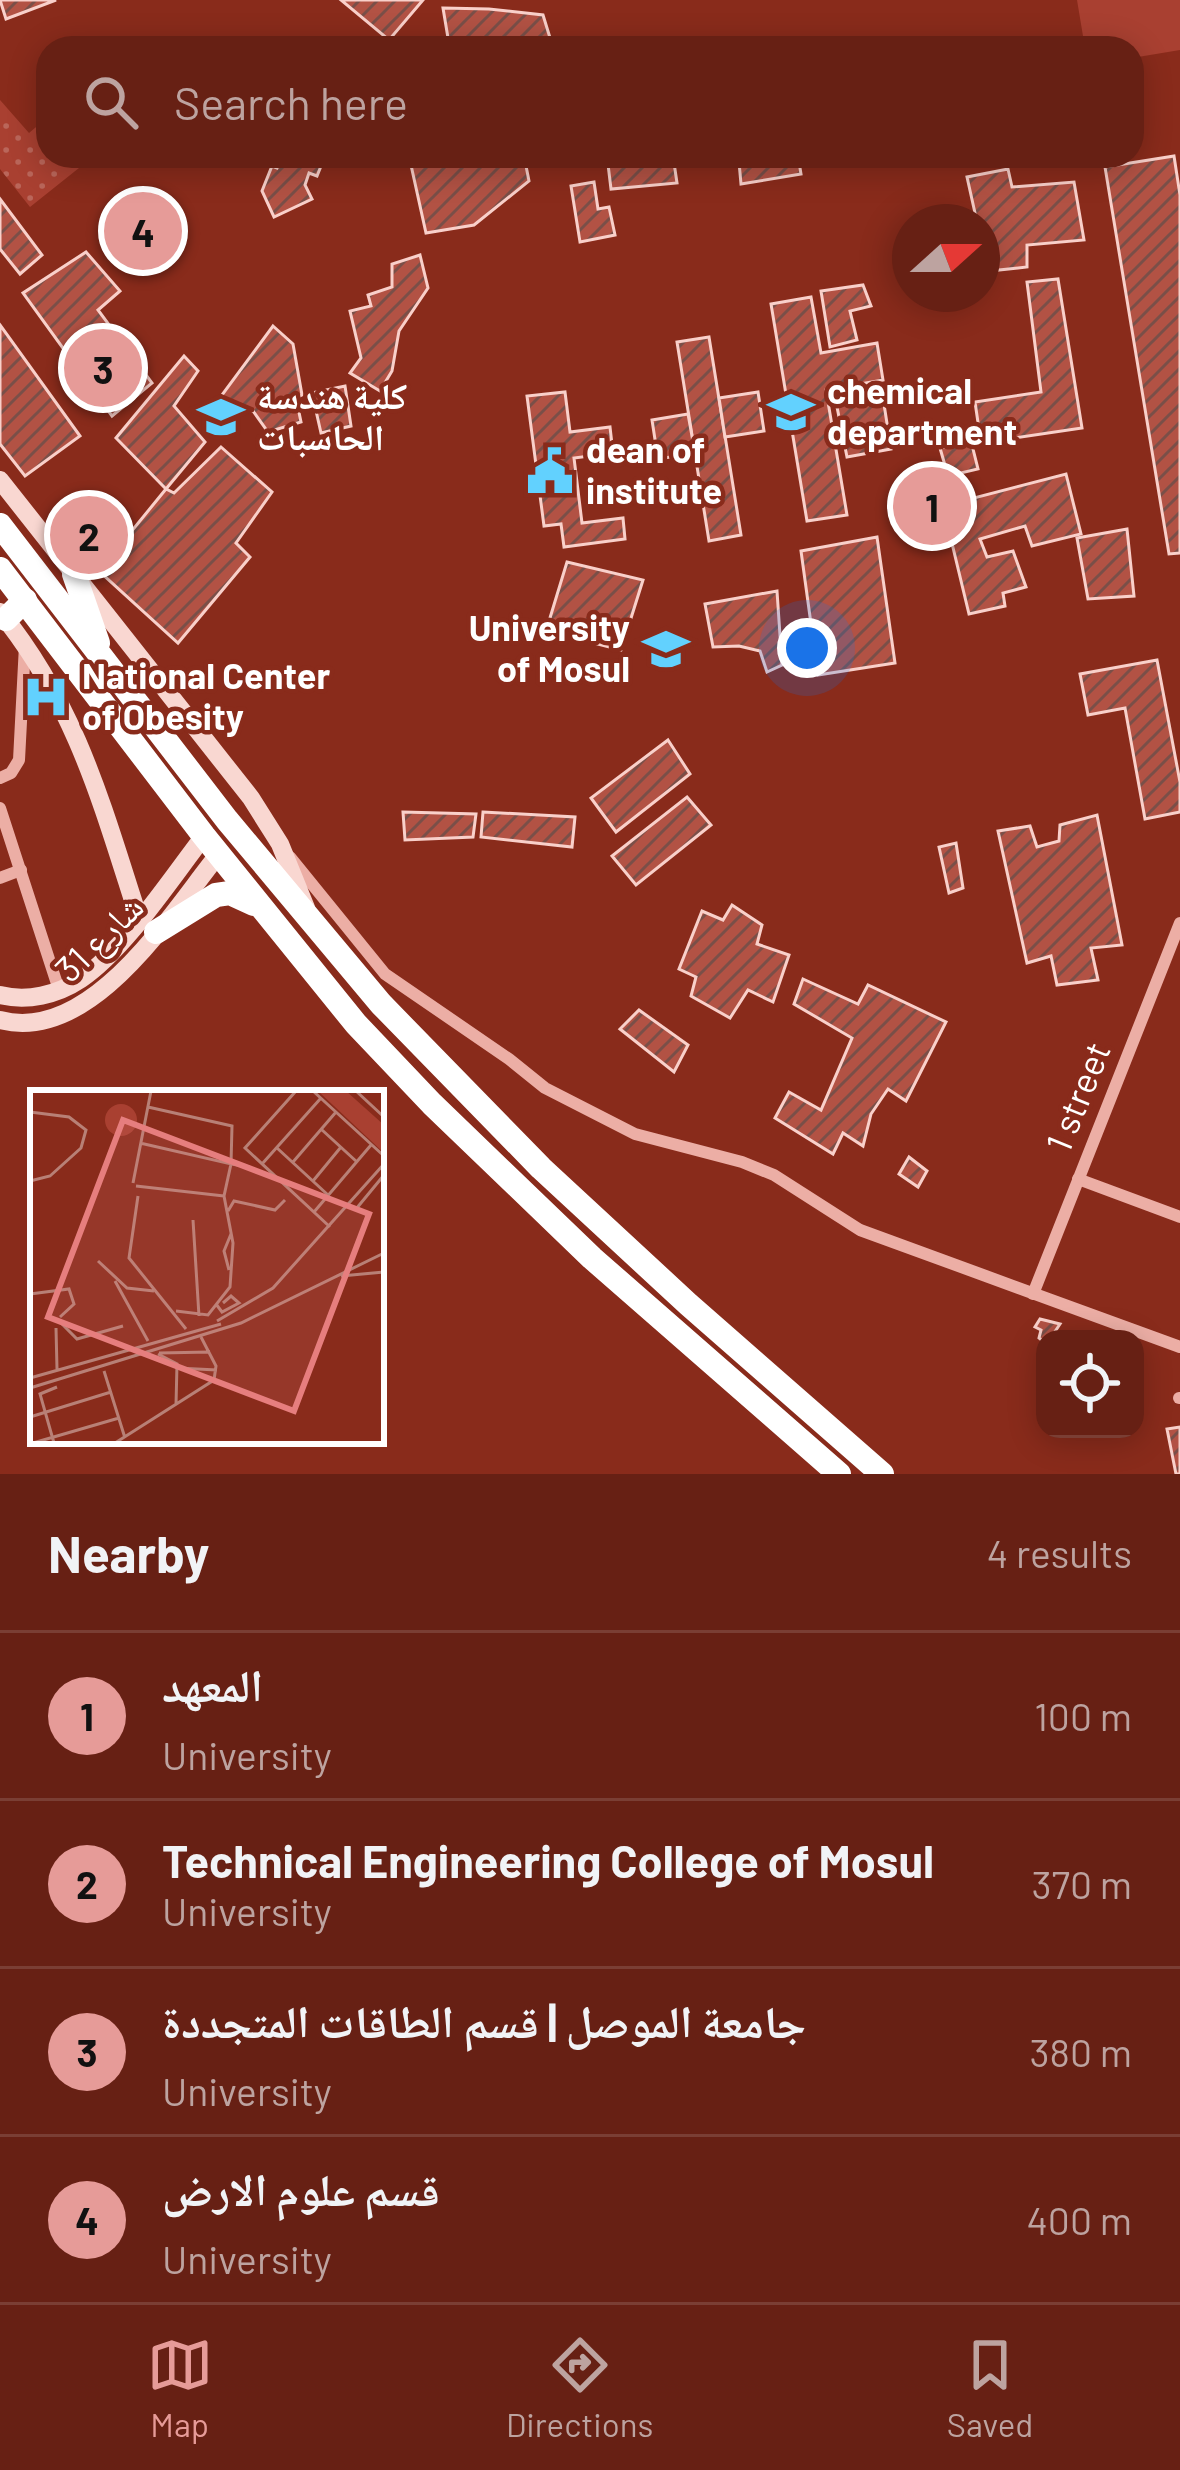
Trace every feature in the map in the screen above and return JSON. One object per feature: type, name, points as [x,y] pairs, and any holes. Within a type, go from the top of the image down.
[{"type":"highway","points":[[0,525],[227,820],[381,1004],[541,1168],[882,1474]]},
{"type":"highway","points":[[0,568],[211,846],[356,1024],[432,1105],[608,1272],[839,1474]]},
{"type":"highway","points":[[74,574],[101,657]]},
{"type":"highway","points":[[3,615],[25,600]]},
{"type":"highway","points":[[147,926],[230,893],[261,909]]},
{"type":"highway","points":[[760,1405],[796,1447],[809,1474]]},
{"type":"main road","points":[[0,480],[251,798],[280,844],[310,918]]},
{"type":"main road","points":[[3,615],[26,643],[82,747],[147,926]]},
{"type":"main road","name":"شارع 31","points":[[5,1021],[43,1021],[92,1000],[139,954],[147,926],[211,846]]},
{"type":"main road","name":"شارع 31","points":[[9,997],[30,998],[82,979],[123,939],[147,926]]},
{"type":"main road","points":[[123,939],[139,954]]},
{"type":"main road","points":[[5,1021],[9,997]]},
{"type":"street","points":[[0,778],[11,773],[19,760],[26,643]]},
{"type":"street","points":[[0,808],[59,990]]},
{"type":"street","points":[[280,844],[385,974],[545,1088],[635,1134],[774,1175],[860,1230],[1180,1347]]},
{"type":"street","points":[[0,878],[21,870]]},
{"type":"street","name":"1 street","points":[[1033,1294],[1180,922]]},
{"type":"street","points":[[1078,1179],[1180,1217]]},
{"type":"shaded area","points":[[1077,0],[1180,0],[1180,50],[1144,56],[1144,36],[1083,36]]},
{"type":"shaded area","points":[[0,100],[29,133],[36,127],[36,168],[79,168],[30,207],[0,169]]},
{"type":"building","points":[[0,0],[56,0],[6,19]]},
{"type":"building","points":[[341,0],[423,0],[392,36],[384,36]]},
{"type":"building","points":[[443,8],[543,15],[549,36],[448,36]]},
{"type":"building","points":[[1174,156],[1180,195],[1180,553],[1169,554],[1105,168],[1144,168],[1144,161]]},
{"type":"building","points":[[271,168],[320,168],[317,176],[309,173],[305,185],[312,199],[274,217],[262,191]]},
{"type":"building","points":[[412,168],[526,168],[529,181],[474,225],[426,233]]},
{"type":"building","points":[[608,168],[675,168],[677,183],[611,189]]},
{"type":"building","points":[[740,168],[800,168],[801,174],[741,184]]},
{"type":"building","points":[[1008,169],[1012,187],[1074,182],[1084,240],[1027,245],[1027,267],[1000,270],[1000,204],[973,204],[967,177]]},
{"type":"building","points":[[594,182],[598,209],[609,207],[615,235],[580,242],[571,186]]},
{"type":"building","points":[[0,199],[42,255],[20,274],[0,249]]},
{"type":"building","points":[[86,252],[120,291],[98,310],[152,383],[112,416],[23,293]]},
{"type":"building","points":[[420,255],[428,288],[399,331],[392,371],[380,391],[350,373],[361,358],[350,311],[371,306],[368,295],[392,287],[392,264]]},
{"type":"building","points":[[1058,279],[1082,428],[981,443],[975,402],[1041,392],[1027,282]]},
{"type":"building","points":[[863,285],[871,306],[850,311],[857,340],[830,347],[821,291]]},
{"type":"building","points":[[811,297],[821,353],[877,343],[883,380],[826,390],[847,515],[807,521],[771,304]]},
{"type":"building","points":[[0,325],[80,436],[25,476],[0,444]]},
{"type":"building","points":[[273,326],[293,344],[302,395],[296,398],[301,422],[268,432],[253,411],[216,403]]},
{"type":"building","points":[[709,337],[741,535],[709,541],[677,342]]},
{"type":"building","points":[[184,356],[198,371],[174,406],[205,442],[166,489],[116,438]]},
{"type":"building","points":[[881,385],[891,449],[847,457],[834,392]]},
{"type":"building","points":[[345,386],[351,426],[321,433],[312,393]]},
{"type":"building","points":[[565,392],[570,432],[610,427],[613,453],[574,458],[582,523],[623,518],[625,539],[564,547],[561,524],[544,526],[527,396]]},
{"type":"building","points":[[758,392],[764,431],[725,437],[719,398]]},
{"type":"building","points":[[688,414],[695,453],[658,459],[652,420]]},
{"type":"building","points":[[971,441],[978,469],[948,476],[940,448]]},
{"type":"building","points":[[221,447],[272,492],[236,543],[250,557],[178,643],[99,571],[166,489],[174,493]]},
{"type":"building","points":[[1066,474],[1081,534],[1032,546],[1025,526],[980,539],[987,557],[1013,551],[1026,587],[1003,593],[1005,606],[969,614],[943,506]]},
{"type":"building","points":[[1127,529],[1134,596],[1088,599],[1077,538]]},
{"type":"building","points":[[877,537],[895,663],[818,675],[801,551]]},
{"type":"building","points":[[567,562],[643,580],[621,650],[546,631]]},
{"type":"building","points":[[777,591],[782,665],[767,672],[760,651],[713,647],[705,604]]},
{"type":"building","points":[[1157,660],[1180,782],[1180,812],[1145,819],[1125,708],[1088,715],[1080,674]]},
{"type":"building","points":[[668,740],[690,774],[616,832],[591,798]]},
{"type":"building","points":[[687,797],[711,825],[636,885],[612,856]]},
{"type":"building","points":[[403,812],[476,814],[473,837],[405,840]]},
{"type":"building","points":[[483,812],[575,817],[572,847],[481,837]]},
{"type":"building","points":[[1097,815],[1122,945],[1091,948],[1098,980],[1057,985],[1051,956],[1027,963],[998,831],[1030,826],[1037,847],[1059,841],[1060,825]]},
{"type":"building","points":[[956,843],[963,888],[949,893],[939,847]]},
{"type":"building","points":[[732,905],[762,925],[757,944],[789,955],[773,1002],[748,990],[730,1018],[691,996],[696,977],[679,969],[702,911],[723,920]]},
{"type":"building","points":[[803,979],[858,1004],[868,985],[946,1022],[906,1101],[888,1089],[871,1114],[863,1146],[843,1133],[833,1154],[775,1118],[789,1092],[821,1110],[852,1038],[794,1004]]},
{"type":"building","points":[[639,1010],[688,1045],[674,1072],[620,1029]]},
{"type":"building","points":[[909,1157],[927,1171],[918,1187],[899,1174]]},
{"type":"building","points":[[1040,1319],[1060,1324],[1056,1330],[1035,1327]]},
{"type":"building","points":[[1180,1427],[1180,1474],[1176,1474],[1167,1429]]},
{"type":"place","name":"قسم علوم الارض","points":[[143,231]]},
{"type":"place","name":"جامعة الموصل | قسم الطاقات المتجددة","points":[[103,368]]},
{"type":"place","name":"chemical department","points":[[791,412]]},
{"type":"place","name":"كلية هندسة الحاسبات","points":[[221,417]]},
{"type":"place","name":"dean of institute","points":[[550,471]]},
{"type":"place","name":"المعهد","points":[[932,506]]},
{"type":"place","name":"Technical Engineering College of Mosul","points":[[89,535]]},
{"type":"place","name":"University of Mosul","points":[[666,649]]},
{"type":"place","name":"National Center of Obesity","points":[[46,697]]}]
